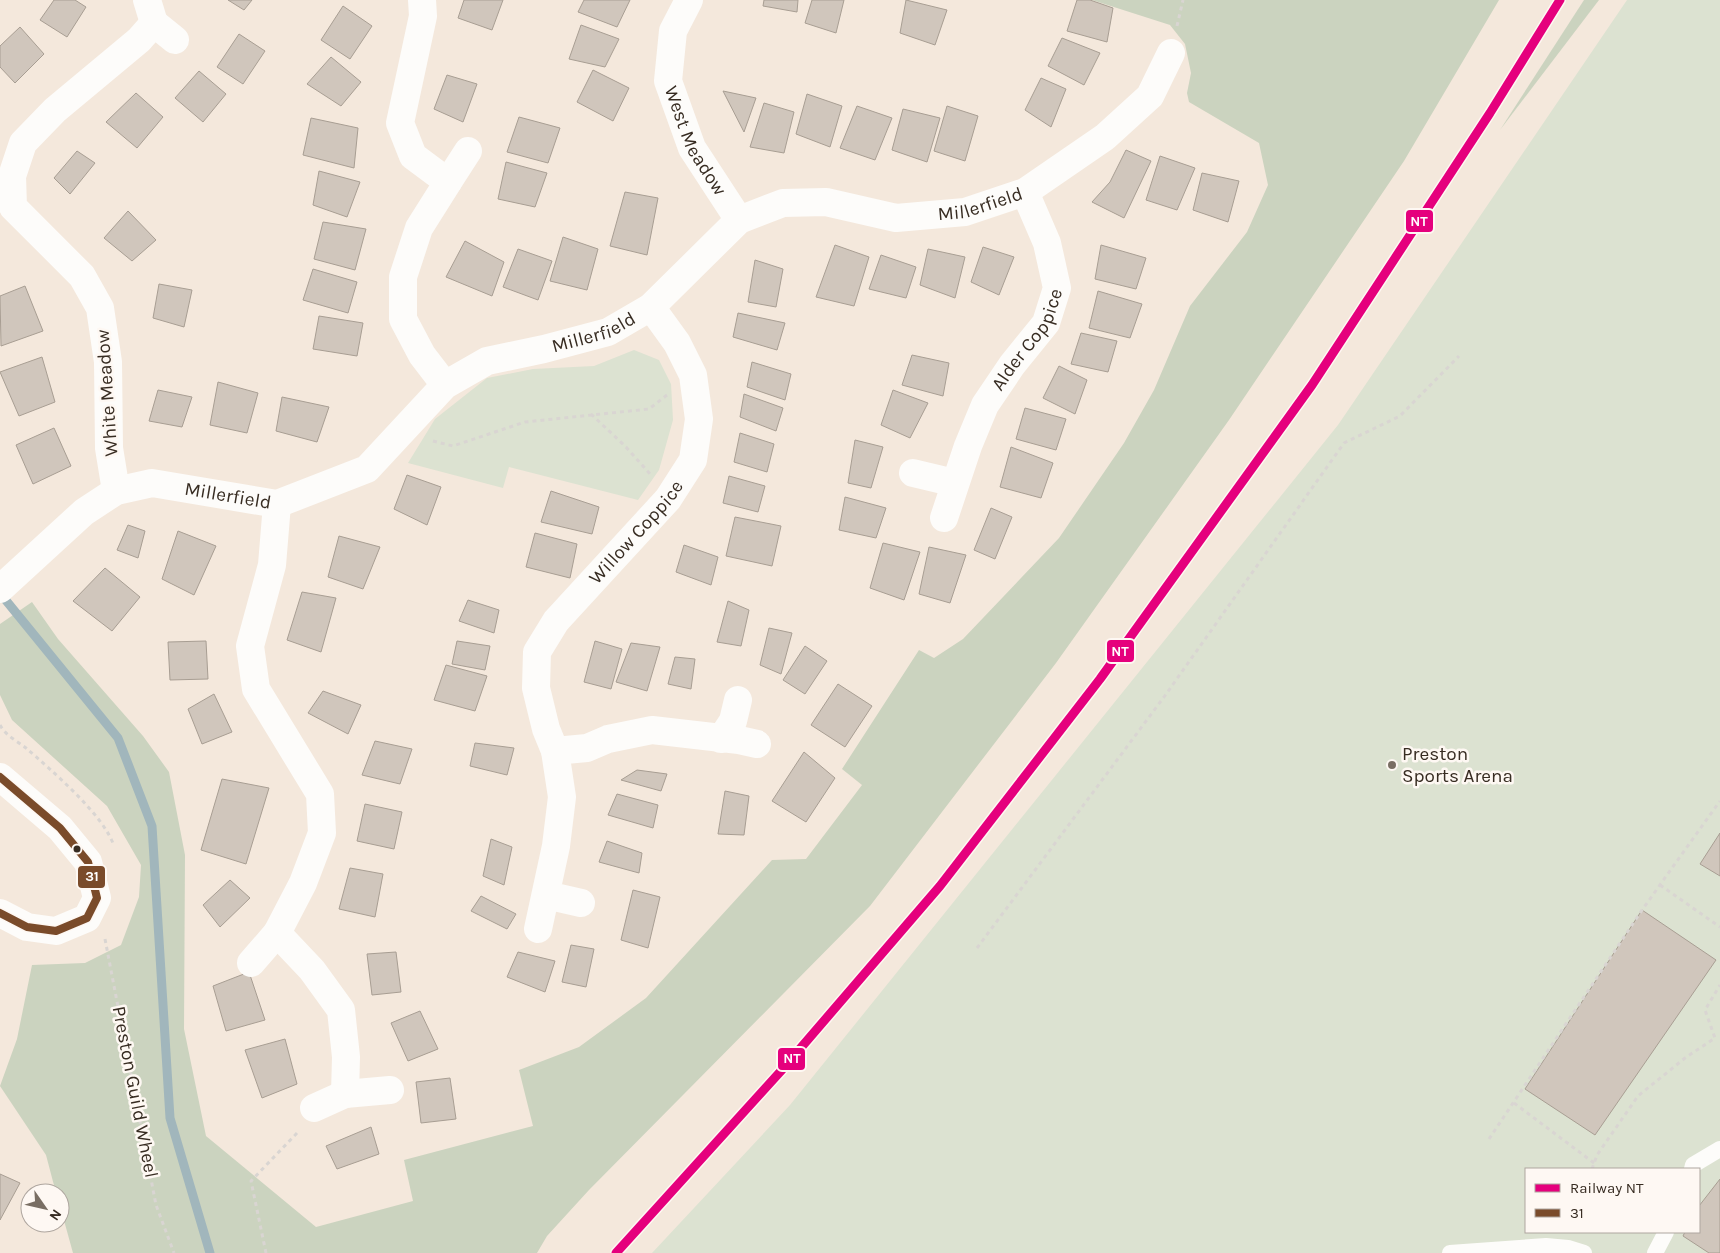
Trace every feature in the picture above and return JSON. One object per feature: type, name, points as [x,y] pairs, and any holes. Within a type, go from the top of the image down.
[{"type":"street","points":[[422,0],[423,16],[400,123],[413,156],[448,182]]},
{"type":"street","name":"West Meadow","points":[[689,0],[673,32],[668,81],[692,148],[740,220]]},
{"type":"street","name":"White Meadow","points":[[116,491],[110,448],[108,362],[100,308],[82,276],[7,209],[12,176],[23,143],[55,110],[139,40],[150,12],[176,40]]},
{"type":"street","name":"Millerfield","points":[[6,583],[84,512],[116,491],[152,482],[277,504],[367,469],[445,385],[487,360],[544,349],[608,332],[651,306],[740,220],[783,203],[826,202],[896,218],[965,212],[1025,192],[1105,137],[1150,96],[1171,53]]},
{"type":"street","points":[[445,385],[422,355],[403,319],[403,277],[419,228],[468,151]]},
{"type":"street","name":"Alder Coppice","points":[[944,518],[968,446],[985,405],[1012,365],[1046,323],[1057,288],[1047,243],[1025,192]]},
{"type":"street","name":"Willow Coppice","points":[[538,928],[556,846],[562,797],[555,751],[546,730],[536,688],[537,652],[556,621],[668,500],[693,460],[698,419],[693,375],[677,343],[651,306]]},
{"type":"street","points":[[913,473],[955,483]]},
{"type":"street","points":[[250,963],[277,933],[303,883],[322,834],[320,794],[256,689],[250,646],[272,565],[277,504]]},
{"type":"street","points":[[721,739],[733,721],[738,700]]},
{"type":"street","points":[[555,751],[587,748],[608,739],[652,730],[688,733],[756,744]]},
{"type":"street","points":[[0,777],[60,828],[88,862],[96,898],[87,918],[56,931],[27,926],[0,913]]},
{"type":"street","points":[[546,895],[581,903]]},
{"type":"street","points":[[277,933],[312,970],[341,1010],[346,1057],[345,1094]]},
{"type":"street","points":[[314,1108],[345,1094],[390,1090]]},
{"type":"lane","points":[[1692,1168],[1693,1165],[1720,1148]]},
{"type":"lane","points":[[1655,1253],[1665,1233]]},
{"type":"lane","points":[[1450,1253],[1546,1246],[1568,1248],[1584,1253]]},
{"type":"path","points":[[977,948],[1164,696],[1344,443],[1400,416],[1459,356]]},
{"type":"path","points":[[399,434],[453,446],[525,422],[649,409],[693,375]]},
{"type":"path","points":[[590,414],[626,447],[658,484],[668,500]]},
{"type":"path","points":[[0,725],[2,730]]},
{"type":"path","points":[[1489,1140],[1660,885],[1720,801]]},
{"type":"path","points":[[1660,885],[1720,927]]},
{"type":"path","name":"Preston Guild Wheel","points":[[103,930],[156,1205],[174,1253]]},
{"type":"path","points":[[1592,1168],[1597,1155],[1638,1096],[1685,1058],[1715,1038],[1704,1010],[1719,987]]},
{"type":"path","points":[[1514,1104],[1594,1163]]},
{"type":"path","points":[[266,1253],[251,1181],[301,1129],[314,1108]]},
{"type":"green space","points":[[1092,0],[1499,0],[1404,161],[1229,420],[1056,663],[870,906],[589,1190],[547,1236],[537,1253],[73,1253],[67,1233],[70,1233],[70,1183],[53,1183],[46,1155],[0,1086],[17,1039],[32,965],[85,963],[121,945],[139,897],[141,865],[107,806],[12,720],[0,695],[0,624],[32,602],[58,639],[143,736],[169,772],[185,855],[184,1029],[206,1136],[316,1227],[413,1201],[404,1160],[533,1126],[519,1070],[579,1047],[646,998],[772,860],[806,859],[862,785],[842,769],[919,650],[934,658],[963,639],[1059,538],[1124,443],[1154,390],[1190,306],[1247,232],[1268,185],[1259,143],[1189,102],[1187,93],[1191,73],[1185,44],[1170,25]]},
{"type":"green space","points":[[1584,0],[1599,0],[1500,130]]},
{"type":"green space","name":"Preston Sports Arena","points":[[1627,0],[1720,0],[1720,1253],[652,1253],[790,1105],[1338,425]]},
{"type":"green space","points":[[634,350],[659,360],[671,384],[673,420],[659,470],[638,500],[509,467],[503,488],[408,463],[435,419],[487,378],[533,369],[594,366]]},
{"type":"building","points":[[54,0],[75,0],[86,7],[67,37],[40,20]]},
{"type":"building","points":[[228,0],[252,0],[244,10]]},
{"type":"building","points":[[464,0],[503,0],[492,30],[458,18]]},
{"type":"building","points":[[584,0],[630,0],[617,27],[578,12]]},
{"type":"building","points":[[764,0],[798,0],[797,12],[763,6]]},
{"type":"building","points":[[812,0],[844,0],[836,33],[805,23]]},
{"type":"building","points":[[906,0],[947,10],[935,45],[900,33]]},
{"type":"building","points":[[1077,0],[1090,0],[1113,8],[1107,42],[1067,31]]},
{"type":"building","points":[[343,6],[372,26],[350,59],[321,40]]},
{"type":"building","points":[[581,25],[619,39],[605,67],[569,59]]},
{"type":"building","points":[[20,27],[44,54],[15,83],[0,67],[0,46]]},
{"type":"building","points":[[239,34],[265,51],[243,84],[217,67]]},
{"type":"building","points":[[1062,38],[1100,53],[1084,85],[1048,66]]},
{"type":"building","points":[[331,57],[361,82],[341,106],[307,84]]},
{"type":"building","points":[[593,70],[629,88],[613,121],[577,102]]},
{"type":"building","points":[[199,71],[226,94],[203,122],[175,98]]},
{"type":"building","points":[[447,75],[477,84],[463,122],[434,109]]},
{"type":"building","points":[[1041,78],[1066,89],[1051,127],[1025,110]]},
{"type":"building","points":[[723,91],[756,98],[744,132]]},
{"type":"building","points":[[136,93],[163,117],[137,148],[106,122]]},
{"type":"building","points":[[807,94],[842,106],[830,147],[796,134]]},
{"type":"building","points":[[764,103],[794,112],[784,153],[750,147]]},
{"type":"building","points":[[857,106],[892,118],[875,160],[840,148]]},
{"type":"building","points":[[947,106],[978,116],[965,161],[934,151]]},
{"type":"building","points":[[903,109],[940,118],[927,162],[892,150]]},
{"type":"building","points":[[519,117],[560,128],[548,163],[507,152]]},
{"type":"building","points":[[311,118],[358,128],[354,168],[303,155]]},
{"type":"building","points":[[1126,150],[1151,161],[1124,218],[1092,202],[1110,182]]},
{"type":"building","points":[[77,151],[95,163],[70,194],[54,178]]},
{"type":"building","points":[[1160,156],[1195,168],[1177,210],[1146,200]]},
{"type":"building","points":[[506,162],[547,173],[535,207],[498,199]]},
{"type":"building","points":[[319,171],[360,182],[347,217],[313,205]]},
{"type":"building","points":[[1202,173],[1239,181],[1228,222],[1193,210]]},
{"type":"building","points":[[625,192],[658,198],[647,255],[610,246]]},
{"type":"building","points":[[128,211],[156,240],[132,261],[104,238]]},
{"type":"building","points":[[323,222],[366,229],[355,270],[314,259]]},
{"type":"building","points":[[563,237],[598,249],[587,290],[550,281]]},
{"type":"building","points":[[465,241],[504,262],[492,296],[446,277]]},
{"type":"building","points":[[835,245],[869,257],[854,306],[816,297]]},
{"type":"building","points":[[1101,245],[1146,258],[1136,289],[1095,279]]},
{"type":"building","points":[[983,247],[1014,257],[999,295],[971,282]]},
{"type":"building","points":[[518,249],[552,261],[538,300],[503,287]]},
{"type":"building","points":[[928,249],[965,257],[955,298],[920,285]]},
{"type":"building","points":[[881,255],[916,267],[906,298],[869,289]]},
{"type":"building","points":[[755,260],[783,269],[776,307],[748,302]]},
{"type":"building","points":[[313,269],[357,282],[348,313],[303,300]]},
{"type":"building","points":[[159,284],[192,290],[184,327],[153,318]]},
{"type":"building","points":[[25,286],[43,331],[1,346],[0,296]]},
{"type":"building","points":[[1098,291],[1142,304],[1130,338],[1089,328]]},
{"type":"building","points":[[738,313],[785,323],[777,350],[733,337]]},
{"type":"building","points":[[319,316],[363,323],[357,356],[313,349]]},
{"type":"building","points":[[1081,333],[1117,341],[1108,372],[1071,364]]},
{"type":"building","points":[[912,355],[949,363],[943,396],[902,385]]},
{"type":"building","points":[[42,357],[55,402],[19,416],[0,372]]},
{"type":"building","points":[[752,362],[791,374],[785,400],[747,387]]},
{"type":"building","points":[[1059,366],[1087,380],[1075,414],[1043,398]]},
{"type":"building","points":[[218,382],[258,393],[247,433],[210,425]]},
{"type":"building","points":[[158,390],[192,397],[182,427],[149,421]]},
{"type":"building","points":[[893,390],[928,403],[910,438],[881,425]]},
{"type":"building","points":[[744,394],[783,408],[776,431],[740,417]]},
{"type":"building","points":[[282,397],[329,407],[317,442],[276,431]]},
{"type":"building","points":[[1025,408],[1066,419],[1056,450],[1016,439]]},
{"type":"building","points":[[54,428],[71,466],[33,484],[16,445]]},
{"type":"building","points":[[740,433],[774,444],[767,472],[734,462]]},
{"type":"building","points":[[855,440],[883,447],[871,488],[848,483]]},
{"type":"building","points":[[1011,447],[1053,463],[1041,498],[1000,487]]},
{"type":"building","points":[[407,475],[441,487],[427,525],[394,509]]},
{"type":"building","points":[[729,476],[765,486],[758,512],[723,503]]},
{"type":"building","points":[[551,491],[599,507],[592,534],[541,522]]},
{"type":"building","points":[[845,497],[886,508],[876,538],[839,530]]},
{"type":"building","points":[[991,508],[1012,517],[995,559],[974,550]]},
{"type":"building","points":[[735,517],[781,526],[772,566],[726,556]]},
{"type":"building","points":[[128,525],[145,531],[138,558],[117,550]]},
{"type":"building","points":[[178,531],[216,546],[194,595],[162,579]]},
{"type":"building","points":[[535,533],[577,544],[570,578],[526,567]]},
{"type":"building","points":[[339,536],[380,547],[363,589],[328,577]]},
{"type":"building","points":[[883,543],[920,552],[904,600],[870,588]]},
{"type":"building","points":[[684,545],[718,557],[711,585],[676,572]]},
{"type":"building","points":[[929,547],[966,555],[950,603],[919,594]]},
{"type":"building","points":[[105,568],[140,597],[112,631],[73,601]]},
{"type":"building","points":[[302,592],[336,598],[321,652],[287,640]]},
{"type":"building","points":[[468,600],[499,610],[494,633],[459,621]]},
{"type":"building","points":[[728,601],[749,610],[741,646],[717,642]]},
{"type":"building","points":[[769,628],[792,633],[781,674],[760,665]]},
{"type":"building","points":[[206,641],[208,679],[170,680],[168,642]]},
{"type":"building","points":[[457,641],[490,646],[485,670],[452,664]]},
{"type":"building","points":[[595,641],[622,649],[611,689],[584,682]]},
{"type":"building","points":[[631,643],[660,647],[647,691],[616,682]]},
{"type":"building","points":[[805,646],[827,661],[805,694],[783,680]]},
{"type":"building","points":[[675,657],[695,659],[691,689],[668,684]]},
{"type":"building","points":[[446,665],[487,676],[475,711],[434,700]]},
{"type":"building","points":[[838,684],[872,706],[845,747],[811,725]]},
{"type":"building","points":[[323,691],[361,705],[348,734],[308,713]]},
{"type":"building","points":[[214,694],[232,732],[202,744],[188,709]]},
{"type":"building","points":[[375,741],[412,749],[400,784],[362,775]]},
{"type":"building","points":[[475,743],[514,748],[507,775],[470,766]]},
{"type":"building","points":[[804,752],[835,778],[806,822],[772,801]]},
{"type":"building","points":[[637,770],[667,774],[661,791],[621,780]]},
{"type":"building","points":[[222,779],[269,788],[246,864],[201,850]]},
{"type":"building","points":[[725,791],[749,796],[744,835],[718,834]]},
{"type":"building","points":[[617,794],[658,805],[653,828],[608,815]]},
{"type":"building","points":[[365,804],[402,812],[394,849],[357,841]]},
{"type":"building","points":[[1720,833],[1720,876],[1700,864]]},
{"type":"building","points":[[491,839],[512,847],[504,885],[483,876]]},
{"type":"building","points":[[607,841],[642,853],[639,873],[599,862]]},
{"type":"building","points":[[350,868],[383,874],[375,917],[339,909]]},
{"type":"building","points":[[230,880],[250,898],[220,927],[203,905]]},
{"type":"building","points":[[633,890],[660,897],[648,948],[621,940]]},
{"type":"building","points":[[481,896],[516,914],[507,929],[471,911]]},
{"type":"building","points":[[1642,910],[1716,960],[1595,1135],[1525,1089]]},
{"type":"building","points":[[571,945],[594,949],[586,987],[562,982]]},
{"type":"building","points":[[396,952],[401,992],[372,995],[367,954]]},
{"type":"building","points":[[518,952],[555,961],[545,992],[507,977]]},
{"type":"building","points":[[249,972],[265,1020],[226,1031],[213,986]]},
{"type":"building","points":[[420,1011],[438,1049],[408,1061],[391,1023]]},
{"type":"building","points":[[285,1039],[297,1084],[262,1098],[245,1050]]},
{"type":"building","points":[[450,1078],[456,1119],[421,1123],[416,1082]]},
{"type":"building","points":[[371,1127],[379,1154],[337,1169],[326,1146]]},
{"type":"building","points":[[0,1174],[20,1183],[0,1220]]},
{"type":"building","points":[[1720,1179],[1720,1253],[1709,1253],[1683,1236],[1684,1233],[1700,1233],[1700,1205]]},
{"type":"waterway","points":[[0,593],[118,738],[152,826],[170,1118],[210,1253]]},
{"type":"rail line","name":"NT","points":[[616,1253],[780,1072],[940,886],[1100,679],[1312,385],[1490,113],[1560,0]]},
{"type":"transit line","name":"31","points":[[0,777],[60,828],[88,862],[97,898],[87,918],[56,931],[27,927],[0,913]]},
{"type":"place","name":"Preston Sports Arena","points":[[1392,765]]}]
